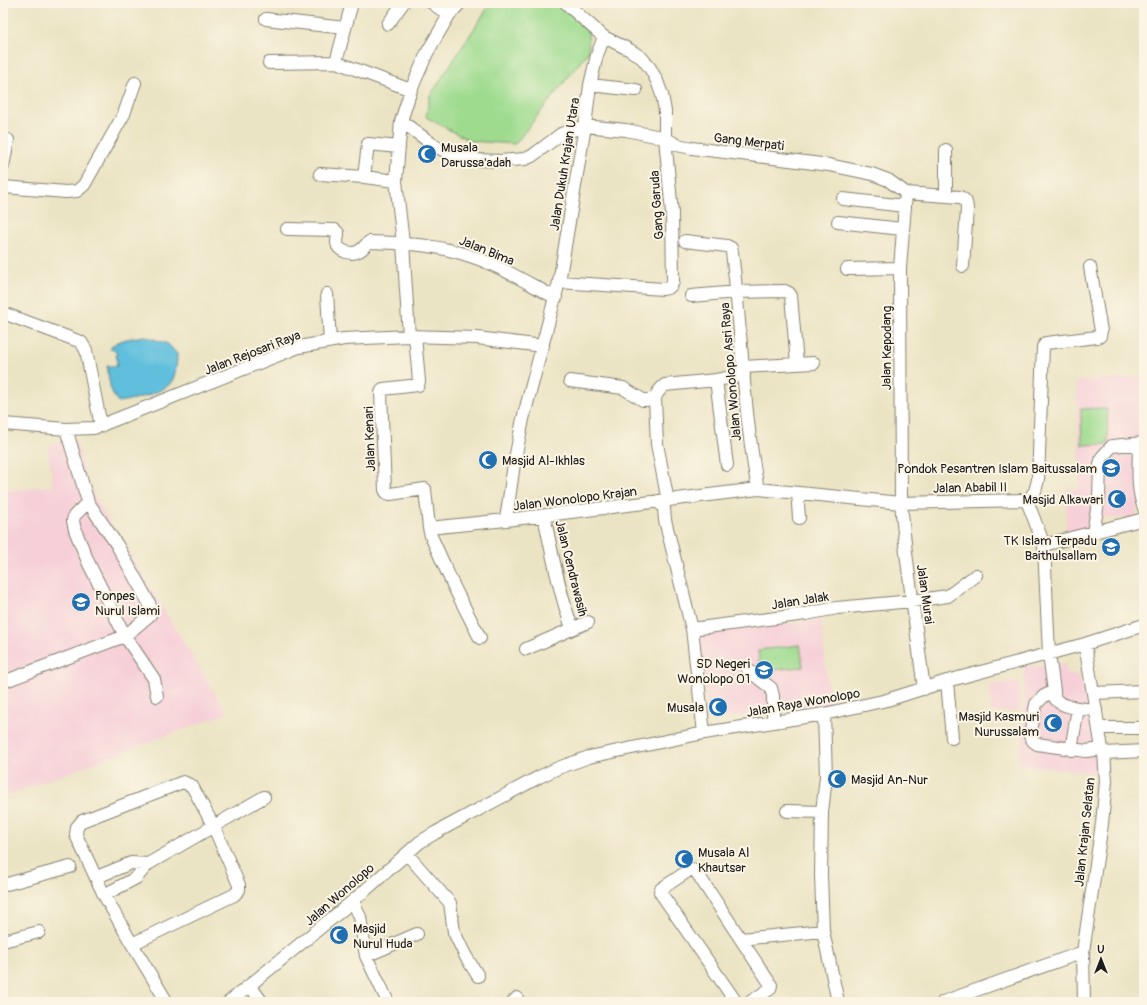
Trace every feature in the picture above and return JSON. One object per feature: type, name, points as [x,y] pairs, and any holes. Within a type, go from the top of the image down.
[{"type":"street","points":[[336,62],[352,3]]},
{"type":"street","points":[[388,24],[403,3]]},
{"type":"street","points":[[432,3],[449,15]]},
{"type":"street","points":[[412,336],[396,181],[401,121],[411,90],[427,53],[449,15],[460,3]]},
{"type":"street","points":[[566,3],[604,37]]},
{"type":"street","points":[[266,19],[345,28]]},
{"type":"street","name":"Jalan Dukuh Krajan Utara","points":[[543,346],[559,282],[585,126],[590,84],[597,55],[604,37]]},
{"type":"street","name":"Gang Garuda","points":[[559,282],[663,289],[672,286],[672,219],[665,138],[665,111],[662,95],[650,68],[642,58],[604,37]]},
{"type":"street","points":[[269,64],[336,62],[411,90]]},
{"type":"street","points":[[3,187],[66,192],[77,191],[84,185],[124,114],[135,83]]},
{"type":"street","points":[[590,84],[636,90]]},
{"type":"street","points":[[401,121],[435,146],[453,155],[478,160],[509,161],[525,159],[532,156],[561,134],[585,126]]},
{"type":"street","name":"Gang Merpati","points":[[585,126],[626,130],[665,138],[677,144],[692,148],[829,165],[872,174],[888,180],[906,193]]},
{"type":"street","points":[[3,166],[8,140]]},
{"type":"street","points":[[364,177],[368,144],[399,147]]},
{"type":"street","points":[[946,150],[946,196]]},
{"type":"street","points":[[320,174],[396,181]]},
{"type":"street","points":[[906,193],[960,197],[965,199],[967,203],[963,266]]},
{"type":"street","name":"Jalan Kepodang","points":[[901,503],[900,268],[906,193]]},
{"type":"street","points":[[842,199],[905,206]]},
{"type":"street","points":[[838,222],[902,229]]},
{"type":"street","name":"Jalan Bima","points":[[287,229],[335,230],[338,233],[337,244],[339,248],[343,251],[353,253],[360,251],[369,242],[433,246],[458,252],[494,265],[556,298]]},
{"type":"street","name":"Jalan Wonolopo Asri Raya","points":[[685,241],[727,246],[732,252],[737,292],[748,423],[758,489]]},
{"type":"street","points":[[1090,267],[1101,331],[1100,336],[1098,338],[1046,343],[1043,347],[1038,480],[1035,491],[1026,502],[1044,545],[1049,654],[1056,698],[1060,702],[1078,708],[1096,710]]},
{"type":"street","points":[[847,269],[900,268]]},
{"type":"street","points":[[691,296],[737,292],[785,291],[789,293],[791,296],[797,364]]},
{"type":"street","points":[[327,294],[330,341]]},
{"type":"street","points":[[3,313],[81,342],[86,350],[101,426]]},
{"type":"street","name":"Jalan Rejosari Raya","points":[[3,424],[12,426],[66,429],[94,428],[299,348],[330,341],[412,336],[477,338],[543,346]]},
{"type":"street","name":"Jalan Kenari","points":[[412,336],[419,381],[418,385],[383,389],[381,393],[385,490],[390,494],[425,489],[431,536],[454,588],[480,638]]},
{"type":"street","name":"Jalan Wonolopo Krajan","points":[[543,346],[523,419],[514,464],[506,520],[758,489],[901,503]]},
{"type":"street","points":[[704,733],[692,629],[665,520],[662,501],[667,496],[657,444],[655,398],[660,389],[665,385],[716,380],[744,371],[814,363]]},
{"type":"street","points":[[716,380],[727,465]]},
{"type":"street","points":[[570,381],[623,388],[643,400],[655,398]]},
{"type":"street","points":[[3,682],[125,636],[150,615],[151,609],[117,545],[88,502],[66,429]]},
{"type":"street","points":[[1093,533],[1098,498],[1100,465],[1102,457],[1112,446],[1141,443],[1140,493],[1144,508]]},
{"type":"street","points":[[799,518],[798,504],[800,494]]},
{"type":"street","name":"Jalan Ababil II","points":[[901,503],[1023,500],[1026,502]]},
{"type":"street","points":[[88,502],[74,516],[73,521],[89,564],[125,636],[154,679],[157,696]]},
{"type":"street","name":"Jalan Murai","points":[[901,503],[924,689]]},
{"type":"street","name":"Jalan Cendrawasih","points":[[544,516],[559,586],[572,628]]},
{"type":"street","points":[[1044,545],[1144,519]]},
{"type":"street","points":[[429,528],[506,520]]},
{"type":"street","name":"Jalan Jalak","points":[[692,629],[806,614],[837,608],[948,596],[976,575]]},
{"type":"street","points":[[526,648],[588,622]]},
{"type":"street","name":"Jalan Raya Wonolopo","points":[[471,814],[558,768],[589,757],[704,733],[824,714],[887,700],[1085,644],[1144,625]]},
{"type":"street","name":"Jalan Krajan Selatan","points":[[1084,1002],[1083,952],[1102,824],[1106,781],[1103,751],[1085,644]]},
{"type":"street","points":[[748,670],[771,688],[773,696],[773,722]]},
{"type":"street","points":[[947,682],[952,738]]},
{"type":"street","points":[[1054,691],[1044,696],[1036,704],[1030,736],[1033,742],[1071,750],[1144,751]]},
{"type":"street","points":[[1094,693],[1144,691]]},
{"type":"street","points":[[1071,750],[1078,708]]},
{"type":"street","points":[[824,714],[826,777],[822,812],[821,875],[823,931],[838,1002]]},
{"type":"street","points":[[1099,728],[1144,728]]},
{"type":"street","points":[[132,944],[234,895],[239,890],[240,885],[213,825],[192,786],[183,782],[82,821],[77,827],[76,835],[97,877],[104,895],[132,944],[167,1002]]},
{"type":"street","points":[[104,895],[136,878],[148,864],[213,825],[264,797]]},
{"type":"street","points":[[788,812],[822,812]]},
{"type":"street","name":"Jalan Wonolopo","points":[[229,1002],[353,902],[420,842],[471,814]]},
{"type":"street","points":[[407,854],[450,903],[454,932],[465,955],[478,976]]},
{"type":"street","points":[[97,877],[131,863],[148,864]]},
{"type":"street","points":[[3,885],[70,867]]},
{"type":"street","points":[[736,1002],[660,892],[661,889],[693,869],[771,985],[770,989],[750,1002]]},
{"type":"street","points":[[353,902],[361,922],[366,956],[388,1002]]},
{"type":"street","points":[[741,939],[823,931]]},
{"type":"street","points":[[3,941],[39,932]]},
{"type":"street","points":[[366,956],[417,934]]},
{"type":"street","points":[[943,1002],[1083,952]]},
{"type":"street","points":[[250,986],[262,1002]]},
{"type":"shaded area","name":"Pondok Pesantren Islam Baitussalam","points":[[1144,376],[1144,506],[1137,506],[1137,518],[1088,518],[1088,532],[1066,532],[1066,489],[1079,489],[1076,382]]},
{"type":"shaded area","name":"Ponpes Nurul Islami","points":[[76,440],[88,486],[227,713],[3,797],[3,491],[53,486],[48,445]]},
{"type":"shaded area","name":"SD Negeri Wonolopo 01","points":[[821,620],[830,707],[707,719],[699,633]]},
{"type":"shaded area","points":[[1066,664],[1066,673],[1079,675],[1100,753],[1097,773],[1019,765],[1025,706],[1024,666]]},
{"type":"shaded area","points":[[1019,683],[1020,711],[991,712],[990,684]]},
{"type":"green space","points":[[491,3],[561,3],[588,32],[589,51],[515,144],[470,141],[426,117],[430,96]]},
{"type":"green space","points":[[1107,408],[1108,444],[1082,445],[1081,409]]},
{"type":"green space","points":[[800,645],[803,667],[760,671],[758,650]]},
{"type":"water","points":[[144,336],[168,344],[177,354],[176,368],[172,381],[168,386],[155,393],[118,402],[113,394],[109,381],[107,366],[117,366],[116,351],[110,349],[120,341]]},
{"type":"place","name":"Musala Darussa'adah","points":[[427,154]]},
{"type":"place","name":"Masjid Al-Ikhlas","points":[[488,460]]},
{"type":"place","name":"Pondok Pesantren Islam Baitussalam","points":[[1111,468]]},
{"type":"place","name":"Masjid Alkawari","points":[[1117,499]]},
{"type":"place","name":"TK Islam Terpadu Baithulsallam","points":[[1111,547]]},
{"type":"place","name":"Ponpes Nurul Islami","points":[[81,602]]},
{"type":"place","name":"SD Negeri Wonolopo 01","points":[[764,670]]},
{"type":"place","name":"Musala","points":[[718,707]]},
{"type":"place","name":"Masjid Kasmuri Nurussalam","points":[[1053,723]]},
{"type":"place","name":"Masjid An-Nur","points":[[837,779]]},
{"type":"place","name":"Musala Al Khautsar","points":[[684,859]]},
{"type":"place","name":"Masjid Nurul Huda","points":[[339,935]]}]
